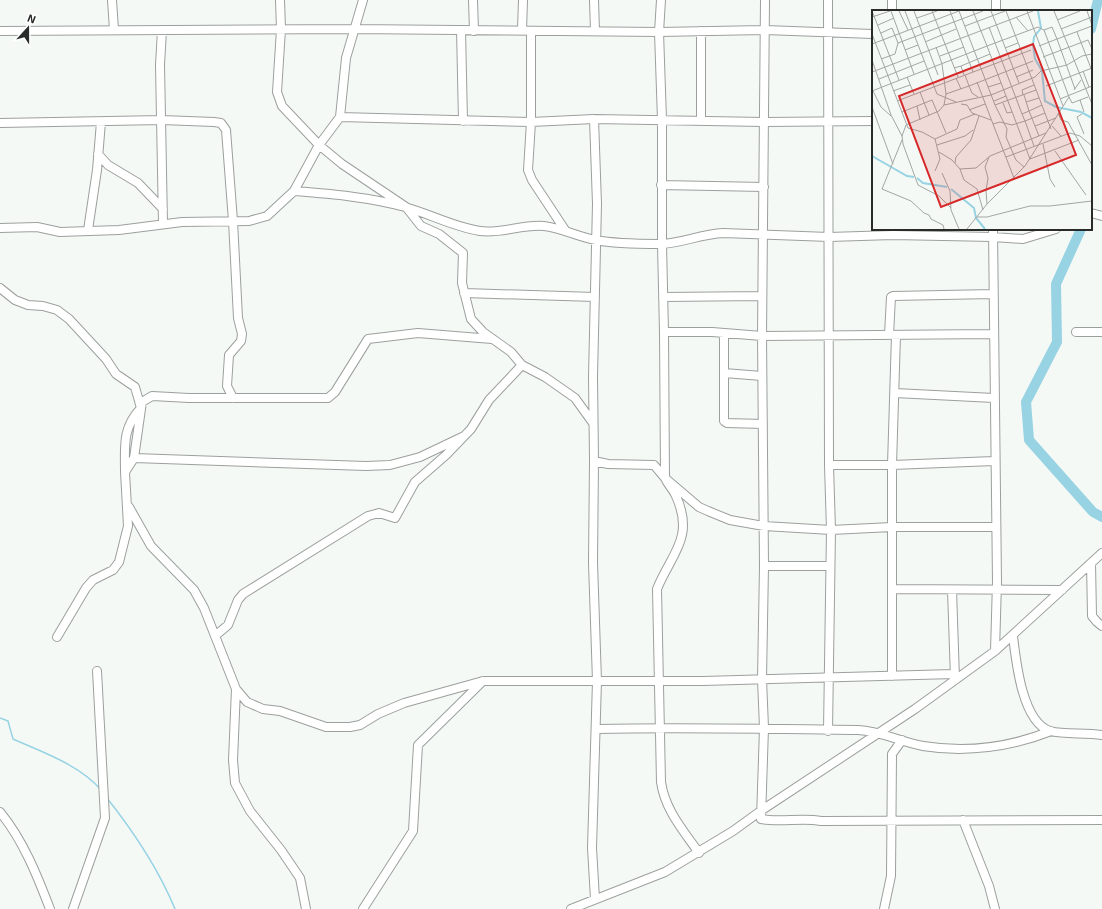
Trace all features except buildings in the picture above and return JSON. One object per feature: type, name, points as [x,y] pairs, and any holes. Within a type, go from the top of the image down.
[{"type":"street","points":[[112,0],[114,30]]},
{"type":"street","points":[[280,0],[281,29],[277,92],[282,106],[319,145],[354,173],[406,207],[421,226],[439,234],[463,253],[462,284],[471,319],[492,339],[511,352],[522,365],[575,398],[593,423]]},
{"type":"street","points":[[0,228],[28,226],[60,232],[119,230],[163,224],[234,221],[267,216],[294,191],[319,145],[340,117],[346,58],[363,0]]},
{"type":"street","points":[[473,0],[474,31]]},
{"type":"street","points":[[522,30],[523,0]]},
{"type":"street","points":[[594,0],[594,31]]},
{"type":"street","points":[[661,0],[659,32],[662,120],[665,478],[667,484],[676,496],[684,532],[679,547],[662,575],[657,589],[658,680],[663,797],[669,811],[699,853]]},
{"type":"street","points":[[765,0],[765,122],[762,296],[764,526],[762,679],[764,728],[761,819],[772,821],[1102,820]]},
{"type":"street","points":[[828,0],[829,465],[831,530],[828,731]]},
{"type":"street","points":[[0,31],[354,29],[701,32],[765,30],[828,34],[872,34]]},
{"type":"street","points":[[162,30],[160,65],[163,224]]},
{"type":"street","points":[[461,30],[463,121]]},
{"type":"street","points":[[531,31],[531,122],[528,170],[564,230]]},
{"type":"street","points":[[701,32],[701,121]]},
{"type":"street","points":[[340,117],[531,122],[594,119],[765,122],[872,120]]},
{"type":"street","points":[[594,119],[596,240],[593,423],[593,563],[597,729],[592,848],[595,899]]},
{"type":"street","points":[[0,123],[162,120],[221,123],[226,130],[234,221],[238,318],[242,334],[241,340],[229,355],[227,386],[233,398]]},
{"type":"street","points":[[88,230],[98,154],[100,122]]},
{"type":"street","points":[[98,154],[108,165],[138,183],[163,209]]},
{"type":"street","points":[[662,185],[764,187]]},
{"type":"street","points":[[294,191],[352,196],[406,207],[438,220],[480,231],[495,232],[529,226],[564,230],[596,240],[662,244],[710,234],[829,237],[893,232],[993,233],[1023,239],[1053,230]]},
{"type":"street","points":[[1092,213],[1102,216]]},
{"type":"street","points":[[993,233],[994,461],[996,527],[995,651]]},
{"type":"street","points":[[0,288],[15,300],[28,306],[43,306],[57,310],[69,320],[106,359],[116,374],[135,387],[141,408]]},
{"type":"street","points":[[464,293],[595,297]]},
{"type":"street","points":[[892,676],[892,465],[895,393],[891,297],[993,294]]},
{"type":"street","points":[[663,297],[762,296]]},
{"type":"street","points":[[664,332],[724,333],[762,336],[993,334]]},
{"type":"street","points":[[1076,332],[1102,332]]},
{"type":"street","points":[[125,472],[134,458],[142,402],[152,396],[328,398],[335,392],[365,342],[373,338],[418,333],[492,339]]},
{"type":"street","points":[[724,333],[724,420],[727,423],[763,424]]},
{"type":"street","points":[[215,636],[228,624],[238,600],[243,594],[368,516],[379,513],[395,518],[415,482],[464,437],[476,423],[489,400],[522,365]]},
{"type":"street","points":[[724,374],[762,376]]},
{"type":"street","points":[[895,393],[994,398]]},
{"type":"street","points":[[57,637],[86,588],[93,580],[113,570],[119,562],[128,526],[125,472],[125,434],[132,417],[141,408]]},
{"type":"street","points":[[134,458],[366,466],[390,465],[420,457],[464,437]]},
{"type":"street","points":[[594,461],[608,464],[654,465],[665,478],[699,507],[708,512],[730,520],[764,526],[831,530],[892,527],[996,527]]},
{"type":"street","points":[[829,465],[892,465],[994,461]]},
{"type":"street","points":[[128,506],[151,546],[194,590],[204,608],[236,689],[247,702],[263,709],[280,711],[326,727],[350,727],[360,725],[378,714],[404,703],[483,681],[828,679],[892,676],[955,677]]},
{"type":"street","points":[[571,909],[665,872],[699,853],[878,732],[915,709],[955,677],[995,651],[1013,636],[1102,553]]},
{"type":"street","points":[[1091,563],[1092,616],[1096,622],[1102,626]]},
{"type":"street","points":[[764,566],[830,566]]},
{"type":"street","points":[[892,589],[1062,590]]},
{"type":"street","points":[[952,590],[955,677]]},
{"type":"street","points":[[1013,636],[1018,676],[1033,717],[1040,726],[1051,731],[1102,735]]},
{"type":"street","points":[[73,909],[105,818],[97,670]]},
{"type":"street","points":[[363,909],[413,831],[418,745],[483,681]]},
{"type":"street","points":[[236,689],[233,760],[235,783],[250,811],[281,850],[300,878],[306,909]]},
{"type":"street","points":[[597,729],[764,728],[828,731],[860,730],[878,732],[923,746],[988,748],[1031,738],[1051,731]]},
{"type":"street","points":[[884,909],[891,876],[892,754],[902,740]]},
{"type":"street","points":[[0,812],[12,827],[33,867],[50,909]]},
{"type":"street","points":[[964,820],[989,886],[995,909]]},
{"type":"waterway","points":[[1092,25],[1098,0]]},
{"type":"waterway","points":[[1081,230],[1056,284],[1057,342],[1026,402],[1029,440],[1093,512],[1102,517]]},
{"type":"waterway","points":[[0,718],[8,721],[13,739],[72,766],[101,790]]},
{"type":"waterway","points":[[107,798],[145,851],[169,894],[175,909]]}]
